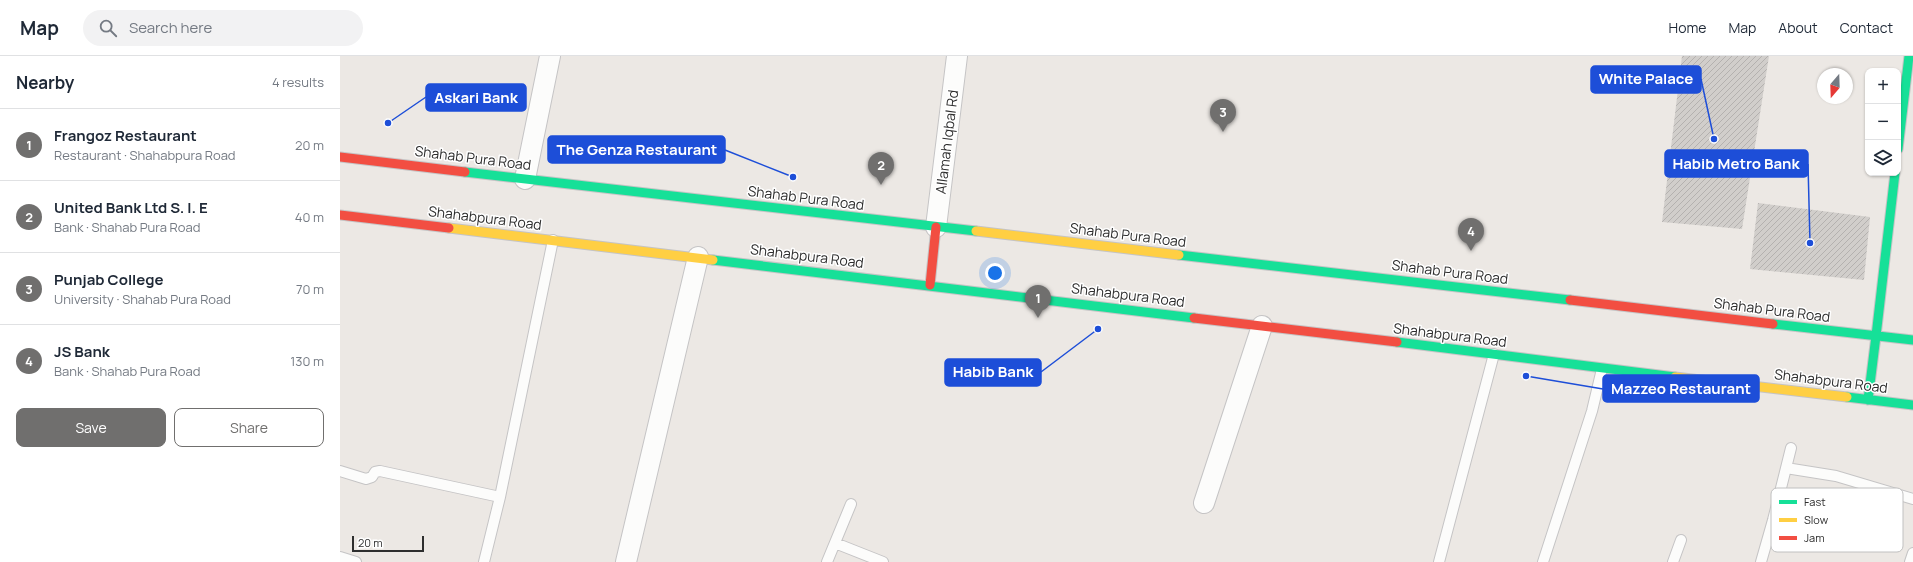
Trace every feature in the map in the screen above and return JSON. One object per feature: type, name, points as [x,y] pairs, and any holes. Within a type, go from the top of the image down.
[{"type":"main road","points":[[1899,140],[1909,56]]},
{"type":"main road","name":"Shahab Pura Road","points":[[340,157],[1913,340]]},
{"type":"main road","points":[[1868,400],[1895,176]]},
{"type":"main road","name":"Shahabpura Road","points":[[340,215],[930,285],[1494,354],[1602,369],[1913,405]]},
{"type":"main road","points":[[930,285],[936,227]]},
{"type":"street","points":[[524,179],[550,56]]},
{"type":"street","name":"Allamah Iqbal Rd","points":[[936,227],[957,56]]},
{"type":"street","points":[[626,562],[698,257]]},
{"type":"street","points":[[1204,503],[1262,326]]},
{"type":"lane","points":[[484,562],[500,497],[554,240]]},
{"type":"lane","points":[[1440,562],[1494,354]]},
{"type":"lane","points":[[1543,562],[1592,412],[1602,369]]},
{"type":"lane","points":[[1781,488],[1791,448]]},
{"type":"lane","points":[[1786,468],[1836,476],[1876,488]]},
{"type":"lane","points":[[340,470],[366,479],[372,476],[375,472],[380,471],[500,497]]},
{"type":"lane","points":[[1903,496],[1913,499]]},
{"type":"lane","points":[[827,562],[851,504]]},
{"type":"lane","points":[[1760,562],[1771,526]]},
{"type":"lane","points":[[1673,562],[1681,540]]},
{"type":"lane","points":[[835,543],[883,562]]},
{"type":"lane","points":[[1910,562],[1913,553]]},
{"type":"lane","points":[[340,557],[356,562]]},
{"type":"building","points":[[1682,56],[1769,56],[1742,229],[1662,222]]},
{"type":"building","points":[[1758,203],[1870,217],[1864,280],[1750,269]]},
{"type":"traffic: fast","points":[[1899,140],[1909,56]]},
{"type":"traffic: fast","points":[[465,172],[976,231]]},
{"type":"traffic: fast","points":[[1876,336],[1895,176]]},
{"type":"traffic: fast","points":[[1179,255],[1570,300]]},
{"type":"traffic: fast","points":[[713,260],[1194,318]]},
{"type":"traffic: fast","points":[[1773,324],[1913,340]]},
{"type":"traffic: fast","points":[[1868,400],[1876,336]]},
{"type":"traffic: fast","points":[[1397,342],[1675,377]]},
{"type":"traffic: fast","points":[[1847,397],[1913,405]]},
{"type":"traffic: slow","points":[[449,228],[713,260]]},
{"type":"traffic: slow","points":[[976,231],[1179,255]]},
{"type":"traffic: slow","points":[[1675,377],[1847,397]]},
{"type":"traffic: jam","points":[[340,157],[465,172]]},
{"type":"traffic: jam","points":[[340,215],[449,228]]},
{"type":"traffic: jam","points":[[930,285],[936,227]]},
{"type":"traffic: jam","points":[[1570,300],[1773,324]]},
{"type":"traffic: jam","points":[[1194,318],[1397,342]]},
{"type":"place","name":"Askari Bank","points":[[388,123]]},
{"type":"place","name":"Punjab College","points":[[1223,132]]},
{"type":"place","name":"White Palace","points":[[1714,139]]},
{"type":"place","name":"The Genza Restaurant","points":[[793,177]]},
{"type":"place","name":"United Bank Ltd S. I. E","points":[[881,185]]},
{"type":"place","name":"Habib Metro Bank","points":[[1810,243]]},
{"type":"place","name":"JS Bank","points":[[1471,251]]},
{"type":"place","name":"Frangoz Restaurant","points":[[1038,318]]},
{"type":"place","name":"Habib Bank","points":[[1098,329]]},
{"type":"place","name":"Mazzeo Restaurant","points":[[1526,376]]}]
